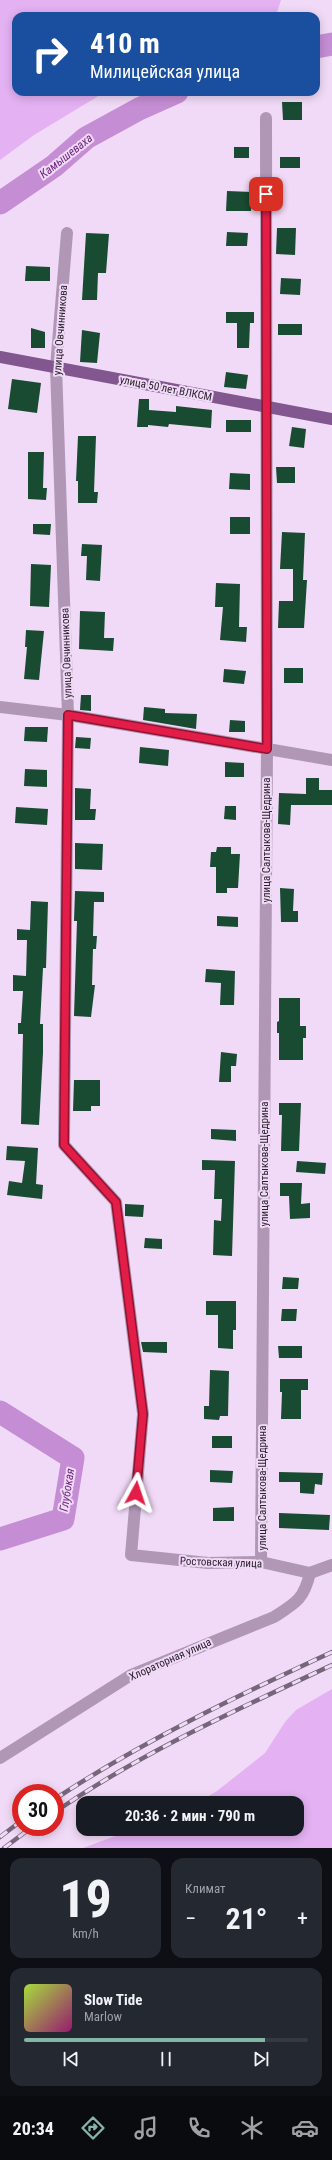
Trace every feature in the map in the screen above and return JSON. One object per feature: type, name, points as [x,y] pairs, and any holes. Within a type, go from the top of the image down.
[{"type":"main road","name":"улица 50 лет ВЛКСМ","points":[[0,357],[332,418]]},
{"type":"street","name":"улица Салтыкова-Щедрина","points":[[261,1562],[267,749],[266,118]]},
{"type":"street","name":"улица Овчинникова","points":[[67,233],[56,368],[68,715],[64,1145],[116,1202],[143,1414],[131,1555]]},
{"type":"street","points":[[0,707],[68,715],[332,760]]},
{"type":"street","name":"Ростовская улица","points":[[131,1555],[208,1563],[261,1562],[310,1572],[332,1565]]},
{"type":"street","name":"Хлораторная улица","points":[[0,1758],[131,1674],[274,1617],[295,1604],[302,1596],[310,1572]]},
{"type":"shaded area","points":[[0,0],[281,0],[277,12],[12,12],[12,96],[98,96],[34,135],[0,160]]},
{"type":"shaded area","points":[[332,1689],[332,1848],[83,1848],[115,1836],[304,1836],[304,1796],[209,1796],[265,1753],[285,1722],[296,1710]]},
{"type":"building","points":[[282,102],[302,102],[302,120],[283,120]]},
{"type":"building","points":[[234,147],[249,147],[249,158],[234,158]]},
{"type":"building","points":[[280,157],[300,157],[300,168],[280,168]]},
{"type":"building","points":[[227,191],[252,192],[251,211],[226,211]]},
{"type":"building","points":[[277,228],[296,228],[295,255],[276,254]]},
{"type":"building","points":[[227,232],[248,233],[247,246],[226,246]]},
{"type":"building","points":[[86,233],[109,234],[106,273],[98,273],[97,300],[82,300]]},
{"type":"building","points":[[26,266],[50,267],[50,281],[25,281]]},
{"type":"building","points":[[281,278],[301,279],[300,295],[280,294]]},
{"type":"building","points":[[226,312],[254,312],[254,323],[250,323],[249,348],[237,348],[237,323],[226,323]]},
{"type":"building","points":[[278,324],[302,324],[302,335],[278,335]]},
{"type":"building","points":[[31,328],[45,332],[45,348],[31,348]]},
{"type":"building","points":[[82,330],[100,333],[97,363],[80,362]]},
{"type":"building","points":[[226,372],[248,375],[246,389],[224,387]]},
{"type":"building","points":[[12,379],[41,383],[37,413],[8,409]]},
{"type":"building","points":[[139,399],[149,399],[149,410],[176,412],[176,406],[212,410],[211,428],[169,424],[168,427],[148,425],[148,427],[137,427]]},
{"type":"building","points":[[226,420],[251,420],[251,432],[226,432]]},
{"type":"building","points":[[292,427],[306,429],[304,448],[289,446]]},
{"type":"building","points":[[78,436],[96,436],[94,492],[98,492],[97,503],[78,503],[78,481],[76,481]]},
{"type":"building","points":[[28,452],[44,452],[43,488],[47,488],[46,500],[28,499]]},
{"type":"building","points":[[276,467],[295,467],[295,483],[277,483]]},
{"type":"building","points":[[230,473],[250,474],[250,490],[229,489]]},
{"type":"building","points":[[230,517],[250,517],[250,534],[230,534]]},
{"type":"building","points":[[33,524],[51,524],[50,535],[33,534]]},
{"type":"building","points":[[282,532],[305,533],[303,580],[307,580],[304,628],[278,628],[279,601],[293,601],[293,569],[280,569]]},
{"type":"building","points":[[82,544],[102,545],[100,581],[86,580],[87,556],[81,556]]},
{"type":"building","points":[[31,564],[51,565],[49,607],[30,606]]},
{"type":"building","points":[[216,583],[240,584],[239,627],[247,627],[246,642],[220,640],[223,607],[215,607]]},
{"type":"building","points":[[80,611],[105,612],[104,638],[114,638],[113,651],[79,649]]},
{"type":"building","points":[[26,630],[44,631],[39,680],[24,679],[27,647],[25,647]]},
{"type":"building","points":[[284,668],[303,668],[303,683],[284,683]]},
{"type":"building","points":[[224,669],[246,671],[244,684],[223,682]]},
{"type":"building","points":[[81,695],[91,695],[91,711],[80,710]]},
{"type":"building","points":[[144,707],[165,709],[165,713],[197,714],[196,729],[143,720]]},
{"type":"building","points":[[230,720],[245,721],[245,732],[229,732]]},
{"type":"building","points":[[25,727],[48,727],[47,742],[24,741]]},
{"type":"building","points":[[76,737],[91,738],[90,749],[75,748]]},
{"type":"building","points":[[140,747],[169,750],[168,766],[139,763]]},
{"type":"building","points":[[225,762],[244,763],[244,777],[225,777]]},
{"type":"building","points":[[25,769],[47,770],[47,787],[24,786]]},
{"type":"building","points":[[306,778],[319,778],[319,790],[332,790],[332,805],[291,805],[290,825],[278,824],[279,793],[306,794]]},
{"type":"building","points":[[75,788],[91,789],[90,809],[96,809],[95,820],[75,820]]},
{"type":"building","points":[[225,806],[236,806],[236,820],[224,819]]},
{"type":"building","points":[[16,807],[48,809],[47,825],[15,823]]},
{"type":"building","points":[[75,843],[103,844],[102,870],[75,869]]},
{"type":"building","points":[[217,847],[231,847],[231,854],[240,854],[238,888],[227,888],[227,893],[216,893],[216,867],[210,867],[211,852],[216,852]]},
{"type":"building","points":[[280,888],[294,889],[293,911],[298,911],[298,922],[281,922]]},
{"type":"building","points":[[75,891],[104,892],[104,902],[94,902],[93,936],[97,936],[96,949],[93,949],[92,985],[95,985],[91,1017],[74,1016],[77,921],[74,921]]},
{"type":"building","points":[[31,901],[48,902],[46,968],[43,968],[40,1024],[43,1024],[43,1053],[39,1125],[21,1124],[23,1034],[18,1034],[18,1023],[21,1023],[23,991],[13,991],[13,975],[26,976],[27,940],[17,940],[17,929],[30,930]]},
{"type":"building","points":[[217,916],[238,917],[238,927],[217,926]]},
{"type":"building","points":[[206,969],[235,971],[234,1005],[220,1005],[221,983],[205,982]]},
{"type":"building","points":[[279,998],[300,998],[300,1026],[306,1026],[306,1038],[303,1038],[303,1060],[279,1060],[279,1033],[277,1033],[277,1022],[279,1021]]},
{"type":"building","points":[[221,1052],[237,1054],[236,1066],[231,1066],[231,1082],[219,1082]]},
{"type":"building","points":[[74,1080],[100,1080],[100,1106],[91,1106],[91,1111],[73,1111]]},
{"type":"building","points":[[279,1103],[301,1103],[299,1151],[281,1151],[282,1115],[279,1115]]},
{"type":"building","points":[[211,1129],[236,1130],[236,1141],[211,1139]]},
{"type":"building","points":[[7,1146],[38,1148],[36,1184],[43,1185],[42,1199],[7,1195],[9,1181],[22,1183],[25,1161],[6,1160]]},
{"type":"building","points":[[202,1160],[235,1161],[232,1256],[213,1255],[214,1220],[221,1221],[222,1199],[214,1199],[215,1170],[202,1170]]},
{"type":"building","points":[[297,1161],[326,1163],[325,1174],[296,1172]]},
{"type":"building","points":[[280,1183],[302,1183],[301,1204],[310,1203],[310,1218],[290,1219],[289,1196],[280,1196]]},
{"type":"building","points":[[125,1204],[144,1205],[143,1217],[125,1216]]},
{"type":"building","points":[[145,1238],[162,1239],[162,1249],[144,1248]]},
{"type":"building","points":[[283,1277],[299,1278],[298,1289],[282,1289]]},
{"type":"building","points":[[206,1301],[236,1301],[236,1330],[233,1330],[233,1349],[218,1348],[218,1315],[206,1315]]},
{"type":"building","points":[[282,1309],[297,1309],[296,1321],[281,1321]]},
{"type":"building","points":[[141,1342],[167,1342],[167,1353],[143,1352]]},
{"type":"building","points":[[278,1346],[302,1346],[302,1358],[279,1358]]},
{"type":"building","points":[[210,1370],[229,1371],[228,1416],[220,1416],[219,1420],[204,1419],[204,1406],[209,1406]]},
{"type":"building","points":[[280,1379],[308,1379],[308,1390],[301,1390],[301,1419],[281,1419],[282,1392],[280,1392]]},
{"type":"building","points":[[212,1436],[232,1436],[232,1448],[212,1448]]},
{"type":"building","points":[[210,1470],[233,1471],[232,1483],[210,1482]]},
{"type":"building","points":[[279,1472],[323,1473],[322,1485],[315,1484],[314,1494],[300,1493],[300,1482],[279,1482]]},
{"type":"building","points":[[234,1507],[234,1521],[213,1521],[213,1508]]},
{"type":"building","points":[[279,1513],[330,1515],[329,1530],[279,1528]]},
{"type":"waterway","name":"Камышеваха","points":[[320,46],[332,44]]},
{"type":"waterway","name":"Камышеваха","points":[[0,203],[54,166],[86,138],[139,109],[168,96]]},
{"type":"waterway","name":"Глубокая","points":[[0,1412],[73,1458],[63,1519],[0,1539]]},
{"type":"railway","points":[[64,1793],[122,1758],[191,1720],[332,1652]]},
{"type":"railway","points":[[64,1806],[121,1770],[190,1733],[332,1665]]},
{"type":"railway","points":[[0,1837],[12,1828]]},
{"type":"railway","points":[[4,1848],[20,1836]]},
{"type":"route","points":[[136,1493],[143,1414],[116,1202],[64,1145],[68,715],[267,749],[266,194]]}]
